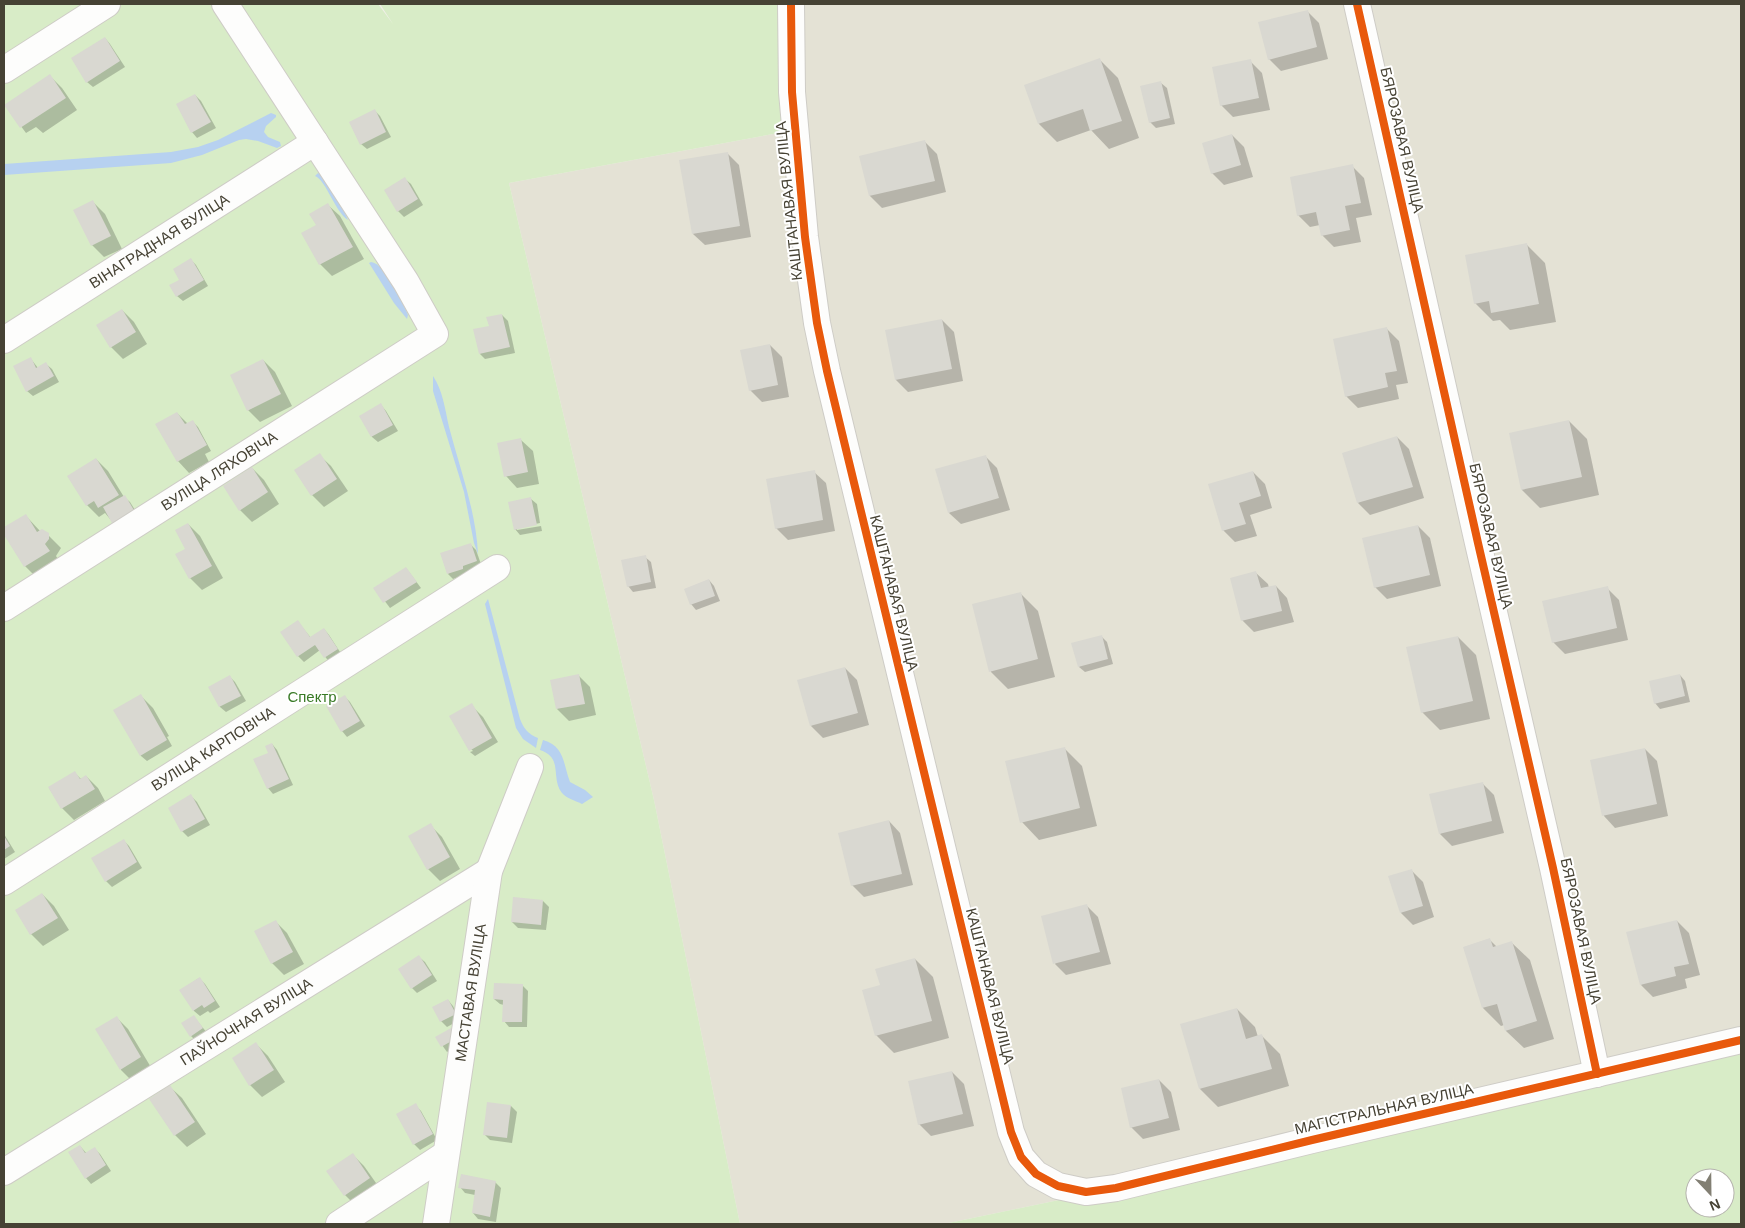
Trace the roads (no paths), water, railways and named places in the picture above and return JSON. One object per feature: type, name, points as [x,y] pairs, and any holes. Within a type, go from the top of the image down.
[{"type":"street","points":[[4,70],[107,4]]},
{"type":"street","points":[[224,4],[315,142]]},
{"type":"street","name":"КАШТАНАВАЯ ВУЛІЦА","points":[[791,4],[792,92],[805,237],[817,323],[827,371],[1011,1132],[1021,1157],[1036,1174]]},
{"type":"street","name":"БЯРОЗАВАЯ ВУЛІЦА","points":[[1357,4],[1553,868],[1597,1074]]},
{"type":"street","name":"ВУЛІЦА ЛЯХОВІЧА","points":[[4,608],[435,334],[406,282],[315,142]]},
{"type":"street","name":"ВІНАГРАДНАЯ ВУЛІЦА","points":[[4,340],[315,142]]},
{"type":"street","name":"ВУЛІЦА КАРПОВІЧА","points":[[4,882],[497,568]]},
{"type":"street","name":"МАСТАВАЯ ВУЛІЦА","points":[[436,1224],[489,871],[530,767]]},
{"type":"street","name":"ПАЎНОЧНАЯ ВУЛІЦА","points":[[4,1172],[489,871]]},
{"type":"street","name":"МАГІСТРАЛЬНАЯ ВУЛІЦА","points":[[1036,1174],[1058,1186],[1086,1192],[1116,1188],[1312,1140],[1741,1040]]},
{"type":"street","points":[[339,1224],[446,1154]]},
{"type":"water","points":[[271,113],[276,115],[276,117],[266,126],[264,132],[268,137],[280,142],[281,146],[277,148],[246,139],[202,155],[171,163],[4,175],[4,164],[171,152],[198,147],[218,140]]},
{"type":"water","points":[[318,173],[330,187],[348,220],[343,216],[323,183],[315,176]]},
{"type":"water","points":[[369,263],[377,264],[388,276],[402,301],[408,315],[407,319],[394,303]]},
{"type":"water","points":[[433,376],[445,407],[467,490],[477,538],[478,554],[464,492],[433,391]]},
{"type":"water","points":[[488,599],[520,719],[527,731],[538,738],[536,748],[523,739],[516,728],[485,604]]},
{"type":"water","points":[[543,740],[556,747],[559,751],[570,782],[593,797],[582,804],[562,793],[557,781],[552,758],[540,750]]},
{"type":"park label","name":"Спектр","points":[[312,697]]}]
